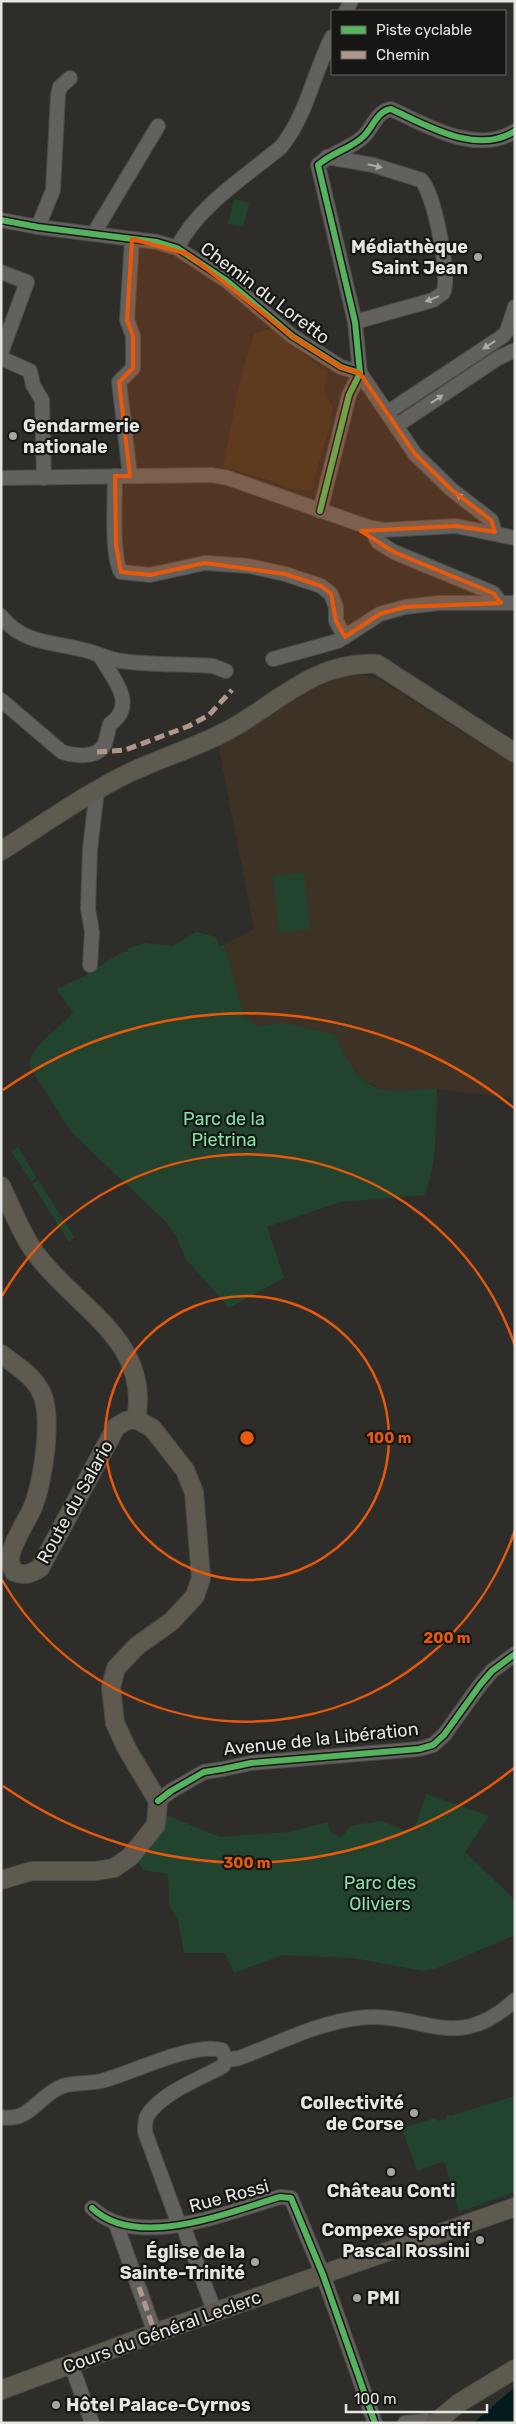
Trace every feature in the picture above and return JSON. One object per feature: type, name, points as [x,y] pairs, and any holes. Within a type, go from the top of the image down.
[{"type":"main road","points":[[1,851],[97,790],[131,772],[222,734],[308,680],[332,669],[361,664],[377,664],[515,753]]},
{"type":"main road","points":[[1,1186],[26,1238],[36,1254],[55,1276],[114,1335],[132,1362],[137,1386],[136,1419],[152,1428],[185,1470],[194,1492],[201,1578],[195,1596],[172,1621],[137,1646],[116,1668],[111,1687],[116,1722],[127,1749],[158,1801],[156,1825],[130,1857],[114,1868],[96,1871],[32,1871],[1,1880]]},
{"type":"main road","name":"Route du Salario","points":[[1,1354],[34,1380],[41,1391],[46,1421],[42,1472],[33,1506],[12,1550],[10,1562],[14,1572],[21,1575],[31,1574],[40,1568],[116,1427],[126,1421],[136,1419]]},
{"type":"main road","name":"Cours du Général Leclerc","points":[[1,2390],[155,2333],[515,2207]]},
{"type":"main road","points":[[435,2423],[459,2403],[515,2369]]},
{"type":"street","points":[[177,248],[184,235],[202,212],[281,147],[291,135],[301,118],[331,40]]},
{"type":"street","points":[[38,228],[53,190],[58,95],[60,87],[70,78]]},
{"type":"street","points":[[495,532],[491,520],[452,490],[415,454],[360,373],[355,322],[318,165],[327,157],[356,144],[366,134],[380,113],[386,109],[391,109],[456,137],[492,140],[515,131]]},
{"type":"street","points":[[94,233],[158,126]]},
{"type":"street","points":[[327,157],[373,165],[421,180],[429,192],[438,227],[446,281],[443,293],[433,300],[355,322]]},
{"type":"street","name":"Chemin du Loretto","points":[[1,220],[38,228],[94,233],[177,248],[227,281],[292,336],[341,367],[360,373]]},
{"type":"street","points":[[130,476],[118,382],[133,368],[133,336],[127,320],[132,239]]},
{"type":"street","points":[[1,272],[27,282],[1,353]]},
{"type":"street","points":[[388,412],[503,336],[507,331],[515,307]]},
{"type":"street","points":[[396,426],[498,358],[515,350]]},
{"type":"street","points":[[1,358],[30,370],[33,385],[42,400],[44,478]]},
{"type":"street","points":[[320,511],[349,395],[360,373]]},
{"type":"street","points":[[1,478],[212,475],[228,478],[371,528],[384,530],[456,526],[495,532],[515,538]]},
{"type":"street","points":[[115,476],[117,566],[121,572],[150,574],[205,563],[249,566],[285,574],[321,586],[332,594],[336,607],[336,621],[345,637]]},
{"type":"street","points":[[371,528],[378,542],[394,552],[493,593],[508,603]]},
{"type":"street","points":[[273,659],[345,637],[380,614],[406,607],[440,603],[508,603]]},
{"type":"street","points":[[1,616],[14,630],[25,637],[86,650],[120,661],[213,666],[226,670]]},
{"type":"street","points":[[1,700],[62,752],[73,756],[97,752],[105,745],[110,724],[119,718],[123,708],[122,695],[100,656]]},
{"type":"street","points":[[90,966],[92,932],[88,909],[90,849],[97,790]]},
{"type":"street","name":"Avenue de la Libération","points":[[158,1801],[171,1791],[204,1772],[251,1764],[418,1749],[433,1745],[444,1735],[492,1671],[515,1654]]},
{"type":"street","points":[[226,2060],[238,2058],[318,2028],[358,2018],[391,2019],[438,2028],[476,2025],[504,2010],[515,2000]]},
{"type":"street","points":[[1,2117],[17,2118],[24,2115],[46,2095],[63,2086],[110,2079],[196,2049],[222,2050],[226,2060],[224,2066],[188,2083],[155,2107],[146,2118],[145,2132],[177,2219],[215,2313]]},
{"type":"street","name":"Rue Rossi","points":[[181,2225],[280,2197],[291,2198],[323,2275]]},
{"type":"street","points":[[92,2208],[99,2215],[116,2224],[153,2229],[181,2225]]},
{"type":"street","points":[[116,2224],[155,2333]]},
{"type":"street","points":[[323,2275],[375,2423]]},
{"type":"street","points":[[71,2364],[92,2423]]},
{"type":"street","points":[[405,2423],[426,2421],[429,2423]]},
{"type":"highlighted area","points":[[132,239],[188,254],[292,336],[341,367],[360,373],[415,454],[452,490],[491,520],[495,532],[456,526],[361,531],[394,552],[493,593],[501,603],[405,607],[380,614],[345,637],[336,621],[331,594],[321,586],[285,574],[205,563],[150,575],[121,572],[116,546],[115,476],[130,476],[119,382],[133,368],[133,336],[127,320]]},
{"type":"shaded area","points":[[271,328],[327,373],[324,392],[333,407],[331,424],[314,479],[315,487],[310,491],[291,489],[223,467],[240,380],[254,334]]},
{"type":"shaded area","points":[[361,674],[378,679],[515,765],[515,1098],[434,1089],[385,1091],[365,1081],[359,1075],[343,1055],[335,1034],[285,1023],[256,1026],[244,1016],[224,945],[254,929],[218,744],[302,689],[334,677]]},
{"type":"green space","points":[[234,199],[249,203],[243,227],[228,224]]},
{"type":"green space","points":[[304,873],[310,929],[279,933],[273,876]]},
{"type":"green space","name":"Parc de la Pietrina","points":[[196,932],[216,937],[220,946],[224,945],[244,1016],[256,1026],[285,1023],[335,1034],[348,1060],[367,1083],[385,1090],[437,1089],[434,1156],[429,1182],[424,1195],[340,1202],[267,1227],[284,1278],[229,1308],[186,1259],[176,1236],[165,1221],[71,1132],[29,1065],[35,1050],[73,1012],[56,989],[84,976],[122,952],[127,952],[128,949],[144,943],[173,946]]},
{"type":"green space","points":[[18,1147],[37,1178],[31,1181],[11,1151]]},
{"type":"green space","points":[[38,1180],[75,1238],[69,1242],[32,1184]]},
{"type":"green space","name":"Parc des Oliviers","points":[[426,1794],[489,1816],[465,1852],[515,1900],[515,1935],[435,1969],[423,1971],[353,1958],[282,1955],[234,1973],[225,1953],[184,1953],[178,1920],[169,1905],[168,1874],[143,1870],[137,1861],[160,1834],[166,1815],[220,1837],[290,1832],[327,1822],[332,1834],[342,1837],[350,1826],[381,1821],[413,1833]]},
{"type":"green space","points":[[515,2096],[515,2192],[459,2212],[445,2163],[442,2162],[417,2171],[402,2128],[435,2118],[439,2121],[446,2119],[447,2114],[450,2116]]},
{"type":"water","points":[[515,2387],[515,2423],[473,2423]]},
{"type":"marked path","points":[[97,752],[125,750],[189,726],[209,715],[232,690]]},
{"type":"marked path","points":[[139,2287],[155,2333]]},
{"type":"cycle path","points":[[320,511],[349,395],[360,373],[355,322],[318,165],[359,140],[382,113],[391,109],[436,130],[468,139],[485,140],[500,138],[515,131]]},
{"type":"cycle path","points":[[1,220],[38,227],[157,242],[177,248],[227,281],[292,336],[341,367],[360,373]]},
{"type":"cycle path","points":[[158,1801],[171,1791],[204,1772],[251,1763],[419,1749],[433,1745],[444,1735],[492,1671],[515,1654]]},
{"type":"cycle path","points":[[92,2208],[111,2220],[133,2227],[158,2227],[210,2218],[280,2197],[291,2198],[323,2275],[375,2423]]},
{"type":"place","name":"Médiathèque Saint Jean","points":[[478,257]]},
{"type":"place","name":"Gendarmerie nationale","points":[[13,436]]},
{"type":"place","name":"Collectivité de Corse","points":[[414,2113]]},
{"type":"place","name":"Château Conti","points":[[391,2172]]},
{"type":"place","name":"Compexe sportif Pascal Rossini","points":[[480,2240]]},
{"type":"place","name":"Église de la Sainte-Trinité","points":[[255,2262]]},
{"type":"place","name":"PMI","points":[[357,2298]]},
{"type":"place","name":"Hôtel Palace-Cyrnos","points":[[56,2405]]}]
